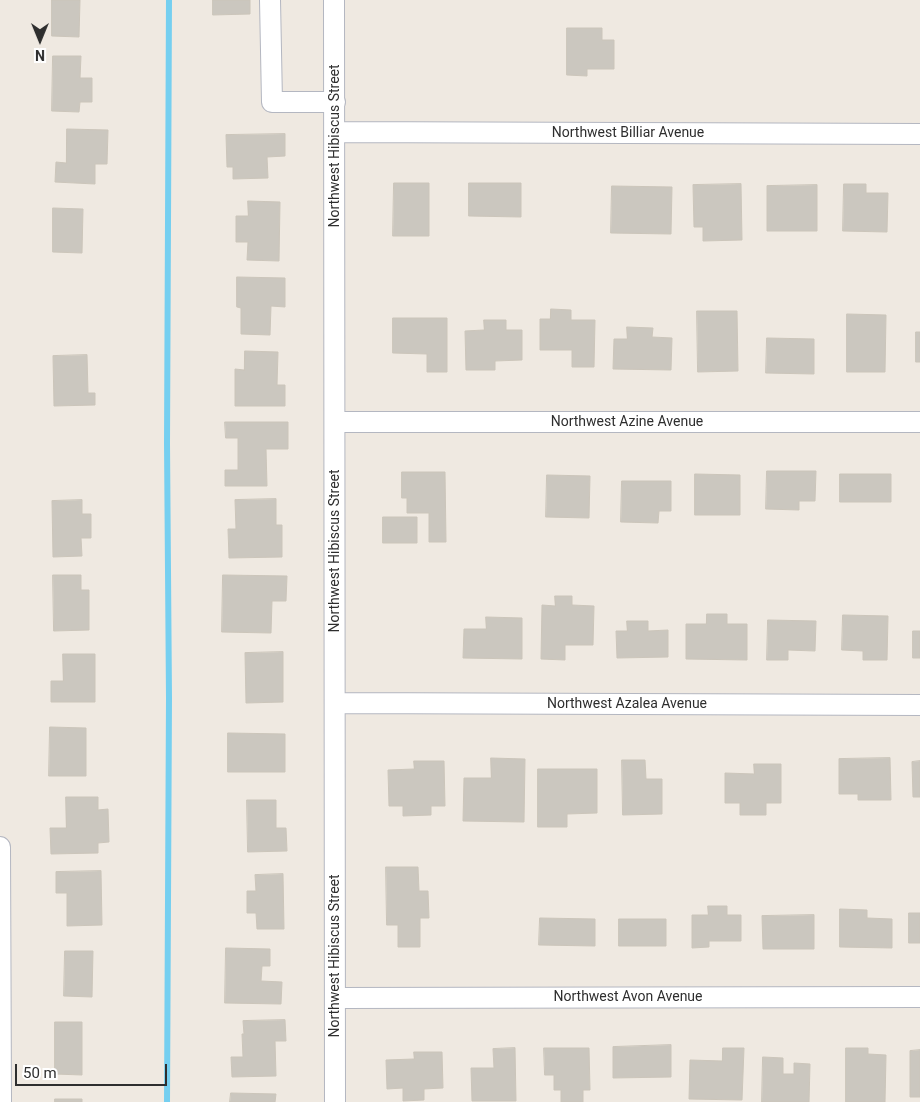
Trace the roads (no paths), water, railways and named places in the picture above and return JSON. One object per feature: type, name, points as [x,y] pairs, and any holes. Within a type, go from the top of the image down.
[{"type":"street","points":[[270,0],[272,102],[335,102]]},
{"type":"street","name":"Northwest Hibiscus Street","points":[[334,0],[335,1102]]},
{"type":"street","name":"Northwest Billiar Avenue","points":[[335,132],[920,134]]},
{"type":"street","name":"Northwest Azine Avenue","points":[[335,422],[920,422]]},
{"type":"street","name":"Northwest Azalea Avenue","points":[[335,703],[920,706]]},
{"type":"street","points":[[0,847],[1,1102]]},
{"type":"street","name":"Northwest Avon Avenue","points":[[336,998],[920,997]]},
{"type":"waterway","points":[[167,1102],[169,0]]}]
